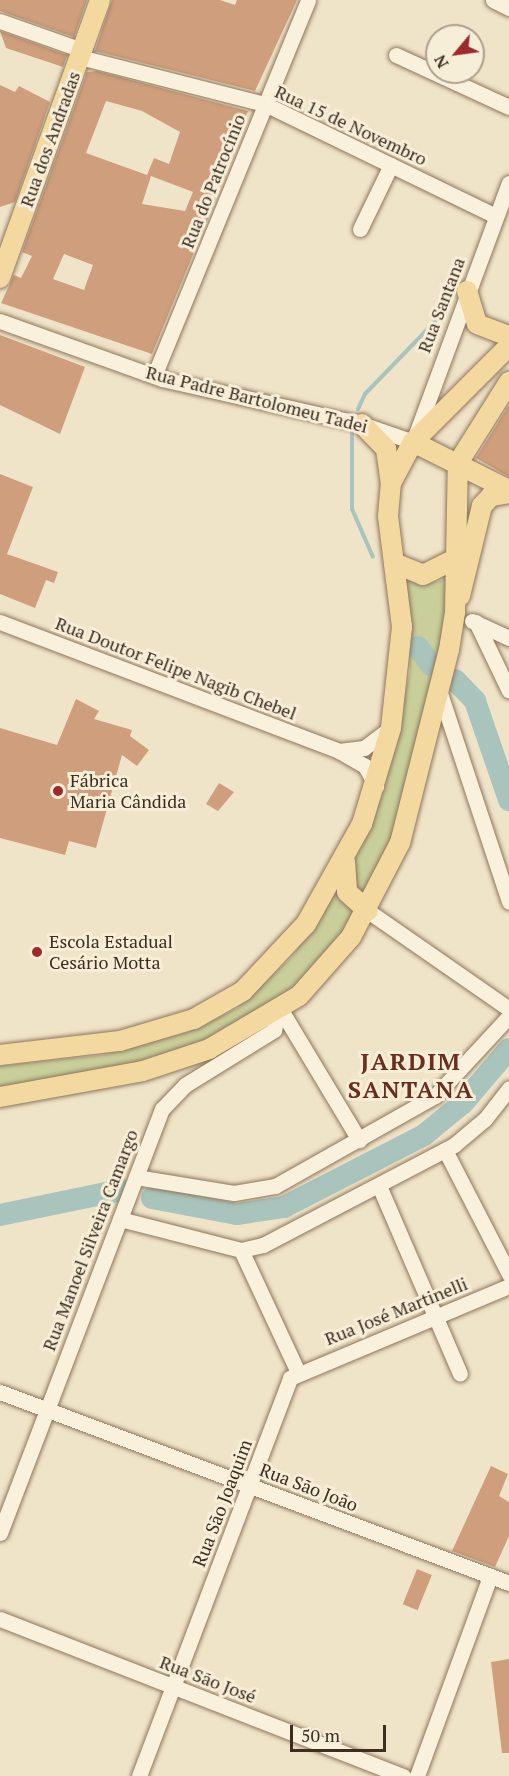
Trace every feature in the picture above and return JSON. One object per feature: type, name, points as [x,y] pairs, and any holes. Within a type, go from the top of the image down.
[{"type":"main road","name":"Rua dos Andradas","points":[[0,278],[100,0]]},
{"type":"main road","points":[[467,291],[477,324],[509,336]]},
{"type":"main road","points":[[391,483],[413,442],[509,346]]},
{"type":"main road","points":[[455,615],[454,562],[458,463],[509,382]]},
{"type":"main road","points":[[0,1055],[120,1041],[218,1007],[276,959],[345,862],[376,786],[391,728],[402,638],[394,563],[391,483],[386,449],[363,424]]},
{"type":"main road","name":"Rua Padre Bartolomeu Tadei","points":[[413,442],[509,491]]},
{"type":"main road","points":[[0,1097],[143,1071],[209,1049],[279,1011],[329,966],[368,911],[400,843],[484,502],[509,491]]},
{"type":"main road","points":[[394,563],[423,575],[454,562],[474,544]]},
{"type":"main road","points":[[345,862],[347,892],[368,911]]},
{"type":"street","name":"Rua do Patrocínio","points":[[154,376],[308,0]]},
{"type":"street","points":[[493,0],[509,8]]},
{"type":"street","name":"Rua 15 de Novembro","points":[[0,21],[81,53],[265,104],[496,216]]},
{"type":"street","points":[[396,55],[509,107]]},
{"type":"street","points":[[360,229],[391,165]]},
{"type":"street","name":"Rua Santana","points":[[413,442],[467,291],[509,183]]},
{"type":"street","name":"Rua Padre Bartolomeu Tadei","points":[[0,321],[154,376],[363,424],[413,442]]},
{"type":"street","points":[[455,615],[509,638]]},
{"type":"street","name":"Rua Doutor Felipe Nagib Chebel","points":[[0,622],[339,751],[366,766],[376,786]]},
{"type":"street","points":[[476,622],[509,691]]},
{"type":"street","points":[[439,690],[509,902]]},
{"type":"street","points":[[339,751],[364,748],[391,728]]},
{"type":"street","points":[[368,911],[509,1009]]},
{"type":"street","points":[[279,1011],[359,1140]]},
{"type":"street","name":"Rua Manoel Silveira Camargo","points":[[0,1533],[46,1409],[167,1101],[274,1030],[279,1011]]},
{"type":"street","points":[[136,1177],[248,1194],[276,1186],[435,1096],[509,1016]]},
{"type":"street","points":[[120,1219],[241,1250],[263,1245],[380,1188],[445,1150],[468,1135],[509,1088]]},
{"type":"street","points":[[445,1150],[509,1274]]},
{"type":"street","points":[[380,1188],[460,1374]]},
{"type":"street","points":[[241,1250],[298,1372]]},
{"type":"street","name":"Rua José Martinelli","points":[[298,1372],[509,1286]]},
{"type":"street","name":"Rua São Joaquim","points":[[139,1776],[290,1378],[298,1372]]},
{"type":"street","name":"Rua São João","points":[[0,1392],[502,1578]]},
{"type":"street","points":[[417,1776],[502,1578]]},
{"type":"street","name":"Rua São José","points":[[0,1619],[403,1776]]},
{"type":"green space","points":[[448,578],[449,613],[403,820],[344,933],[302,982],[204,1043],[136,1067],[0,1090],[0,1066],[102,1055],[185,1033],[236,1009],[292,957],[347,875],[384,789],[410,671],[406,579],[422,586]]},
{"type":"building","points":[[0,0],[87,0],[74,37],[0,11]]},
{"type":"building","points":[[112,0],[220,0],[235,5],[237,0],[297,0],[255,91],[95,51]]},
{"type":"building","points":[[0,31],[67,55],[63,67],[6,48]]},
{"type":"building","points":[[97,71],[248,111],[212,199],[204,196],[198,214],[208,218],[152,354],[1,303],[14,275],[21,278],[32,256],[22,252],[87,72]],"holes":[[[106,101],[142,111],[180,132],[169,164],[154,158],[147,175],[86,153]],[[151,176],[193,192],[185,211],[142,204]],[[64,254],[93,265],[84,290],[53,279]]]},
{"type":"building","points":[[0,85],[15,92],[19,86],[50,102],[15,202],[0,207]]},
{"type":"building","points":[[0,335],[85,367],[60,434],[0,405]]},
{"type":"building","points":[[509,405],[509,477],[476,458]]},
{"type":"building","points":[[0,474],[33,487],[7,554],[58,572],[54,583],[46,580],[35,608],[0,594]]},
{"type":"building","name":"Fábrica Maria Cândida","points":[[76,699],[99,711],[94,719],[132,730],[130,736],[149,750],[137,766],[122,755],[96,848],[69,841],[65,855],[0,838],[0,728],[57,745]]},
{"type":"building","points":[[219,783],[234,792],[218,811],[206,804]]},
{"type":"building","points":[[491,1466],[508,1474],[499,1496],[509,1502],[509,1536],[495,1567],[452,1551]]},
{"type":"building","points":[[417,1569],[432,1575],[418,1610],[403,1604]]},
{"type":"building","points":[[509,1659],[509,1753],[502,1753],[491,1662]]},
{"type":"waterway","points":[[358,409],[365,394],[448,308]]},
{"type":"waterway","points":[[352,434],[352,509],[373,557]]},
{"type":"waterway","points":[[418,647],[431,665]]},
{"type":"waterway","points":[[455,680],[475,701],[509,800]]},
{"type":"waterway","points":[[152,1198],[237,1214],[284,1207],[424,1135],[463,1103],[509,1049]]},
{"type":"waterway","points":[[0,1215],[121,1190]]},
{"type":"place","name":"Fábrica Maria Cândida","points":[[58,791]]},
{"type":"place","name":"Escola Estadual Cesário Motta","points":[[37,952]]},
{"type":"district","name":"JARDIM SANTANA","points":[[411,1076]]}]
